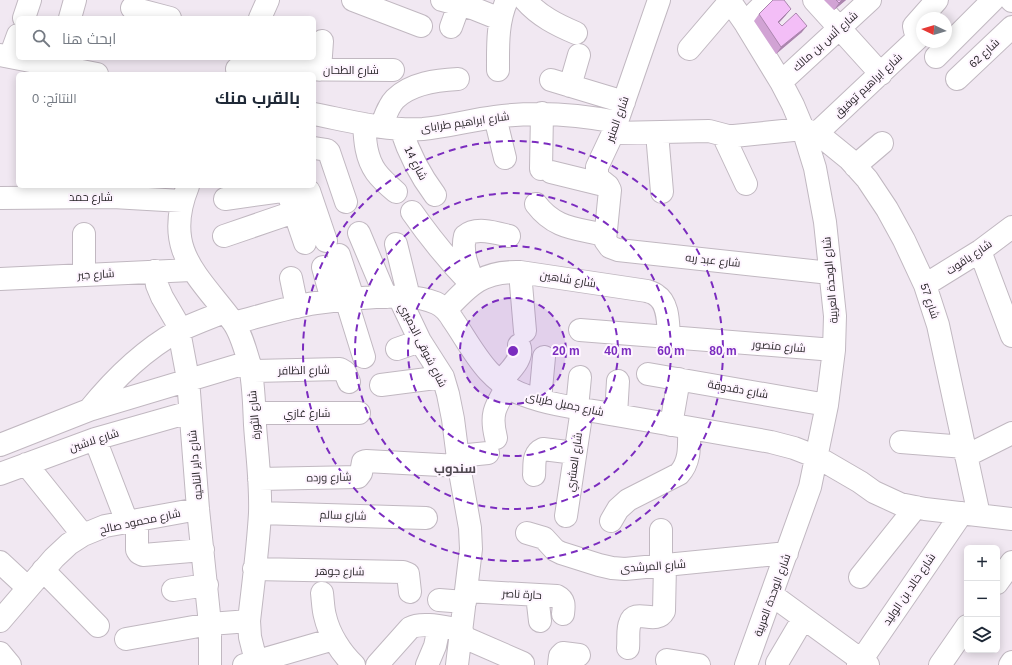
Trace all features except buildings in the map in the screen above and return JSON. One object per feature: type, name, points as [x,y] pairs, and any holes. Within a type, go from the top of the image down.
[{"type":"street","points":[[25,16],[30,0]]},
{"type":"street","points":[[71,16],[75,0]]},
{"type":"street","points":[[261,16],[268,0]]},
{"type":"street","points":[[525,0],[542,15],[558,25],[576,33]]},
{"type":"street","name":"شارع المنير","points":[[608,186],[597,177],[597,167],[615,128],[659,0]]},
{"type":"street","points":[[689,49],[730,0]]},
{"type":"street","name":"شارع الوحدة العربية","points":[[730,0],[746,23],[793,105],[810,131],[815,168],[833,230],[830,273],[835,316],[834,350],[828,405],[810,487],[746,665]]},
{"type":"street","points":[[746,23],[768,0]]},
{"type":"street","points":[[814,0],[881,74]]},
{"type":"street","name":"شارع أنس بن مالك","points":[[780,82],[870,0]]},
{"type":"street","points":[[926,12],[937,0]]},
{"type":"street","points":[[927,48],[936,57],[993,0]]},
{"type":"street","points":[[356,1],[421,26]]},
{"type":"street","points":[[451,27],[450,2],[504,9],[498,42],[498,70]]},
{"type":"street","points":[[140,6],[165,16]]},
{"type":"street","name":"شارع 62","points":[[936,57],[961,84],[1012,26]]},
{"type":"street","points":[[16,37],[5,56],[16,58]]},
{"type":"street","name":"شارع ابراهيم توفيق","points":[[810,131],[881,74],[916,40]]},
{"type":"street","points":[[316,52],[322,41]]},
{"type":"street","points":[[579,55],[560,83],[624,102]]},
{"type":"street","points":[[25,60],[86,72]]},
{"type":"street","name":"شارع الطحان","points":[[238,67],[308,66],[393,70]]},
{"type":"street","points":[[396,192],[377,173],[365,144],[382,127],[389,107],[395,99],[405,92],[422,84],[440,80],[458,79]]},
{"type":"street","points":[[536,204],[544,214],[555,222],[568,227],[604,235],[610,195],[608,186],[546,170],[542,113]]},
{"type":"street","name":"شارع ابراهيم طراباى","points":[[316,114],[382,127],[424,129],[495,117],[542,113],[568,114],[615,128],[657,133],[709,131],[734,136],[810,131]]},
{"type":"street","points":[[495,117],[505,158]]},
{"type":"street","name":"شارع 14","points":[[382,127],[407,147],[424,181],[435,196]]},
{"type":"street","name":"شارع 57","points":[[810,131],[849,160],[867,179],[887,209],[904,240],[925,285],[938,325],[966,452],[970,514]]},
{"type":"street","points":[[657,133],[662,192]]},
{"type":"street","points":[[723,134],[746,184]]},
{"type":"street","points":[[855,166],[882,143]]},
{"type":"street","points":[[316,148],[327,150],[329,152],[346,202]]},
{"type":"street","points":[[225,199],[286,188],[304,188],[310,191],[323,251],[344,299],[364,357]]},
{"type":"street","points":[[286,188],[294,212],[323,251]]},
{"type":"street","name":"شارع حمد","points":[[0,198],[33,191],[185,193]]},
{"type":"street","name":"شارع الثورة","points":[[185,193],[179,218],[181,245],[192,270],[229,318],[242,342],[250,366],[259,479],[260,513],[249,621],[252,664]]},
{"type":"street","points":[[224,236],[294,212]]},
{"type":"street","points":[[412,212],[430,238],[450,262],[473,284]]},
{"type":"street","name":"شارع ياقوت","points":[[925,285],[980,251],[1012,227]]},
{"type":"street","points":[[473,284],[464,255],[465,236],[471,233],[479,232],[509,236]]},
{"type":"street","points":[[359,233],[398,297]]},
{"type":"street","points":[[84,234],[84,275]]},
{"type":"street","name":"شارع عبد ربه","points":[[604,235],[610,248],[618,250],[830,273]]},
{"type":"street","points":[[396,244],[398,297]]},
{"type":"street","points":[[980,251],[1012,336]]},
{"type":"street","name":"شارع جبر","points":[[0,279],[192,270]]},
{"type":"street","name":"شارع داير الناحيه","points":[[155,271],[157,284],[162,297],[176,321],[188,380],[198,509],[210,624],[205,664]]},
{"type":"street","name":"شارع شاهين","points":[[446,310],[459,296],[478,280],[504,272],[520,272],[647,291],[656,294],[663,301],[666,310],[669,337]]},
{"type":"street","points":[[458,461],[492,445],[495,407],[503,385],[519,359],[521,349],[520,272]]},
{"type":"street","points":[[290,278],[297,307]]},
{"type":"street","name":"شارع جميل طرباى","points":[[89,410],[129,365],[153,346],[179,331],[229,318],[344,299],[398,297],[419,298],[438,304],[446,310],[486,369],[503,385],[523,395],[540,400],[616,415],[771,442],[794,448],[816,457]]},
{"type":"street","name":"شارع شوقى الدميري","points":[[398,297],[420,341],[442,377],[448,394],[453,419],[458,461],[470,528],[471,549],[457,665]]},
{"type":"street","name":"شارع منصور","points":[[580,330],[834,350]]},
{"type":"street","points":[[397,349],[420,341]]},
{"type":"street","points":[[540,400],[544,357]]},
{"type":"street","points":[[0,445],[89,410],[188,380],[250,366]]},
{"type":"street","name":"شارع الظافر","points":[[250,366],[340,369],[345,372],[349,382]]},
{"type":"street","name":"شارع دقدوقة","points":[[648,374],[828,405]]},
{"type":"street","points":[[381,385],[442,377]]},
{"type":"street","name":"شارع العشري","points":[[566,516],[580,408],[580,377]]},
{"type":"street","points":[[611,521],[618,510],[628,500],[679,474],[687,462],[689,454],[680,426],[679,379]]},
{"type":"street","points":[[616,415],[618,381]]},
{"type":"street","name":"شارع لاشين","points":[[0,474],[95,439],[190,412]]},
{"type":"street","name":"شارع غازي","points":[[254,413],[359,413]]},
{"type":"street","points":[[901,442],[966,452],[1012,433]]},
{"type":"street","points":[[95,439],[132,522],[137,550],[143,555],[203,550]]},
{"type":"street","points":[[534,475],[535,455],[538,451],[543,449],[575,453]]},
{"type":"street","points":[[816,457],[887,499],[916,507],[1012,519]]},
{"type":"street","name":"شارع ورده","points":[[259,479],[358,477],[361,473],[363,462],[366,461],[458,461]]},
{"type":"street","points":[[26,464],[83,535]]},
{"type":"street","points":[[860,577],[916,507]]},
{"type":"street","name":"شارع محمود صالح","points":[[0,621],[54,558],[69,544],[83,535],[105,526],[198,509]]},
{"type":"street","name":"شارع سالم","points":[[260,513],[426,518]]},
{"type":"street","name":"شارع خالد بن الوليد","points":[[862,663],[970,514]]},
{"type":"street","points":[[628,648],[629,624],[631,620],[640,616],[658,617],[662,615],[664,611],[661,530]]},
{"type":"street","name":"شارع المرشدى","points":[[527,533],[544,538],[555,550],[599,566],[625,569],[787,553]]},
{"type":"street","points":[[0,562],[28,588]]},
{"type":"street","points":[[998,581],[1012,562]]},
{"type":"street","name":"شارع جوهر","points":[[254,569],[403,572],[408,574],[410,592]]},
{"type":"street","points":[[43,570],[98,626]]},
{"type":"street","points":[[173,590],[207,585]]},
{"type":"street","points":[[322,593],[325,617],[334,639],[354,665]]},
{"type":"street","points":[[537,595],[540,621]]},
{"type":"street","points":[[772,595],[862,663]]},
{"type":"street","name":"حارة ناصر","points":[[439,600],[466,596],[557,596],[564,602],[563,614]]},
{"type":"street","points":[[777,662],[804,619]]},
{"type":"street","points":[[126,639],[210,624],[249,621]]},
{"type":"street","points":[[377,665],[410,628],[421,624],[461,633],[513,662]]},
{"type":"street","points":[[427,665],[435,646],[439,627]]},
{"type":"street","points":[[940,665],[964,630]]},
{"type":"street","points":[[252,664],[334,639]]},
{"type":"street","points":[[0,653],[10,665]]},
{"type":"street","points":[[559,665],[560,656],[563,653],[580,653]]},
{"type":"street","points":[[667,660],[699,665]]},
{"type":"district","name":"سندوب","points":[[455,468]]}]
